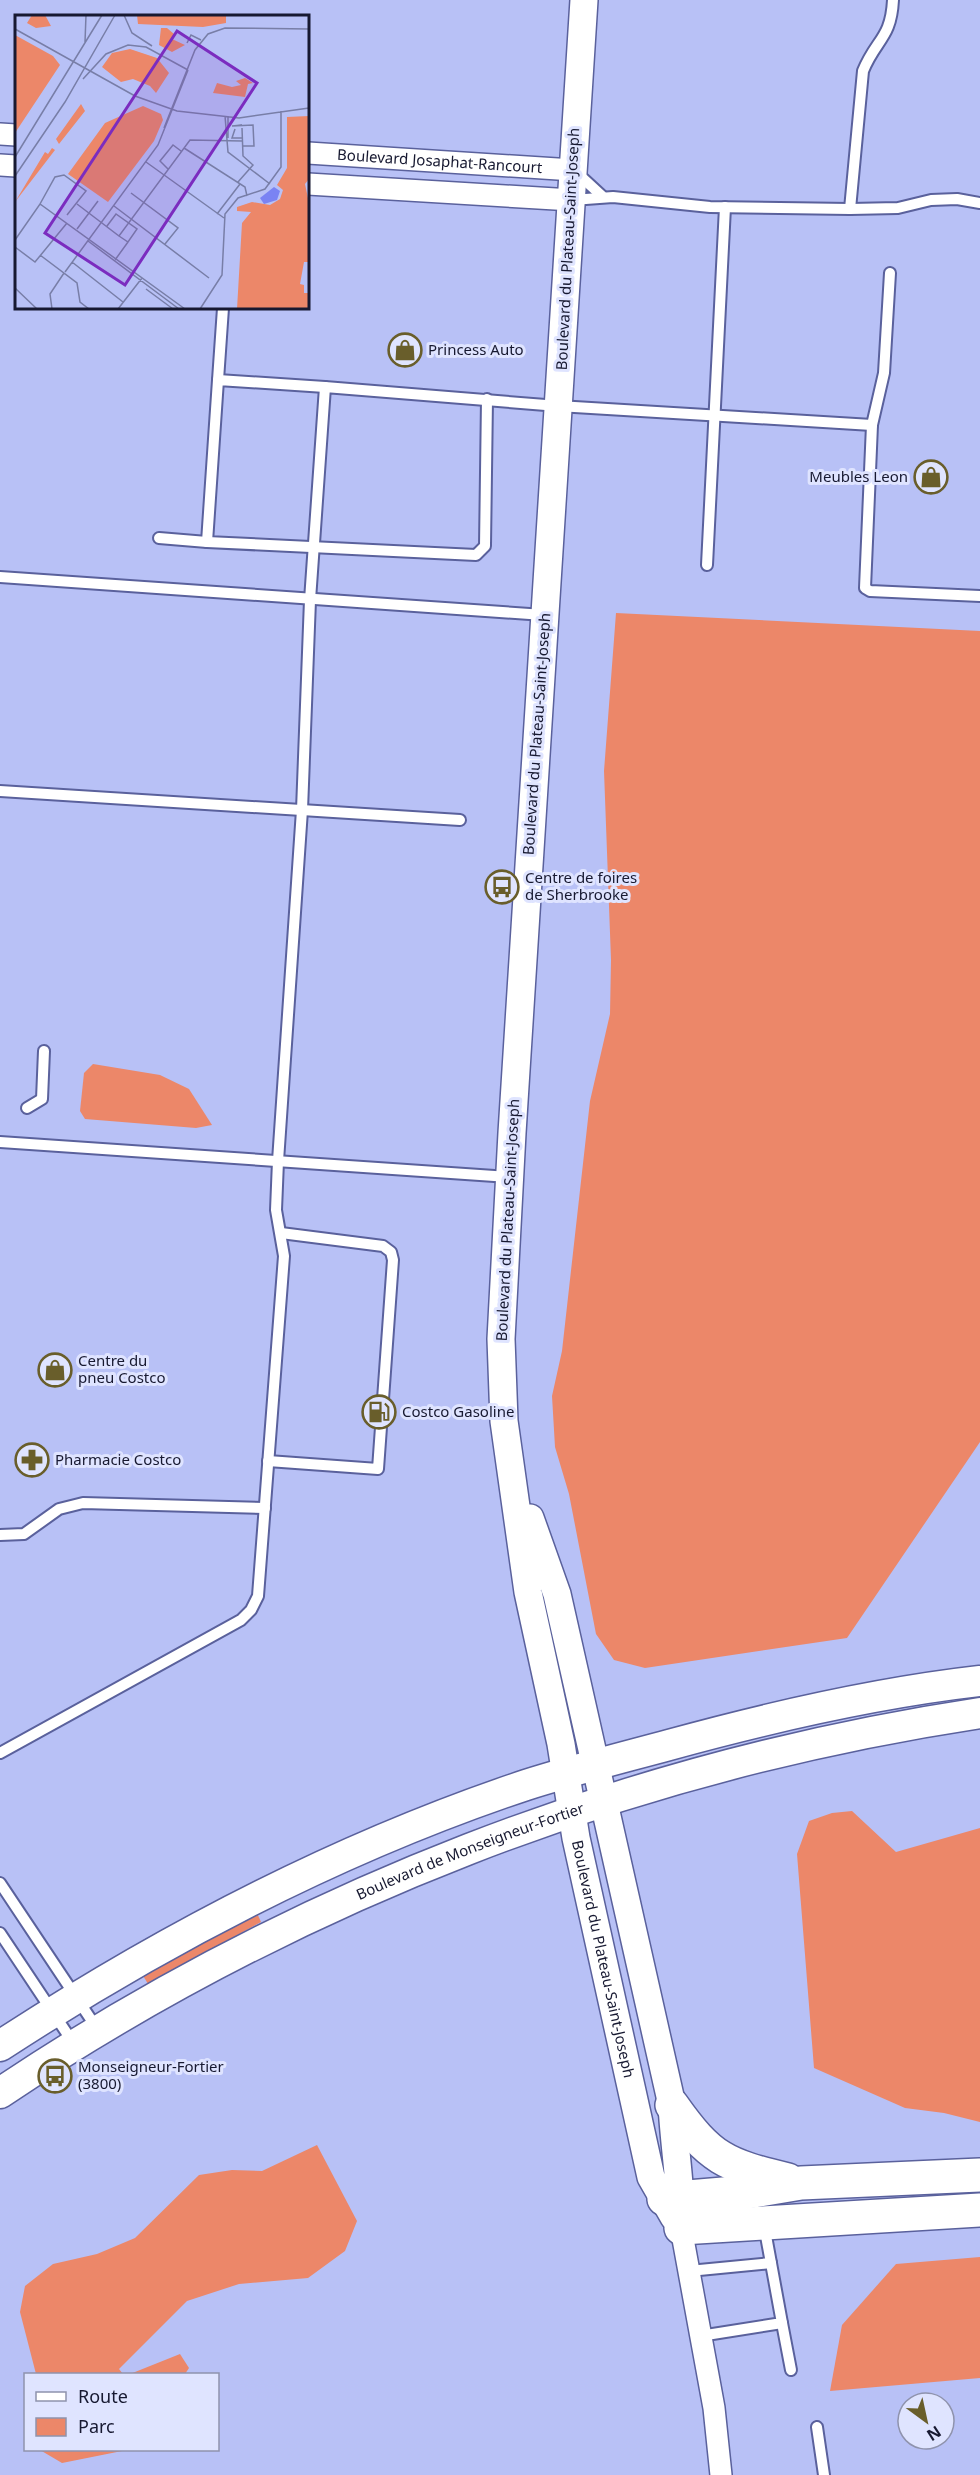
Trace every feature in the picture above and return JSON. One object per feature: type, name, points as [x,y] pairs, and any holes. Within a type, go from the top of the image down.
[{"type":"highway","points":[[672,2105],[692,2134],[716,2156],[743,2169],[801,2183]]},
{"type":"highway","points":[[675,2208],[801,2183],[980,2175]]},
{"type":"highway","points":[[675,2208],[763,2221],[980,2210]]},
{"type":"main road","points":[[0,2046],[65,2004],[214,1919],[318,1869],[477,1802],[566,1773],[832,1704],[980,1681]]},
{"type":"main road","name":"Boulevard de Monseigneur-Fortier","points":[[0,2093],[86,2037],[228,1957],[421,1868],[604,1800],[789,1749],[980,1713]]},
{"type":"street","name":"Boulevard du Plateau-Saint-Joseph","points":[[584,0],[544,615],[510,1177],[501,1367],[504,1421],[528,1592],[572,1810],[651,2177],[675,2208]]},
{"type":"street","points":[[0,134],[15,135]]},
{"type":"street","name":"Boulevard Josaphat-Rancourt","points":[[309,153],[573,170]]},
{"type":"street","points":[[0,165],[15,166]]},
{"type":"street","name":"Boulevard Josaphat-Rancourt","points":[[309,184],[572,200]]},
{"type":"street","name":"Boulevard du Plateau-Saint-Joseph","points":[[512,1468],[557,1594],[672,2105],[675,2208],[716,2415],[721,2475]]},
{"type":"lane","points":[[850,208],[863,71],[870,54],[886,35],[892,21],[893,0]]},
{"type":"lane","points":[[573,170],[602,196]]},
{"type":"lane","points":[[572,200],[602,196],[725,207],[850,208],[898,208],[931,200],[957,199],[980,203]]},
{"type":"lane","points":[[707,565],[725,207]]},
{"type":"lane","points":[[890,273],[884,373],[872,425],[865,588],[870,591],[980,596]]},
{"type":"lane","points":[[207,542],[223,309]]},
{"type":"lane","points":[[218,380],[558,406],[872,425]]},
{"type":"lane","points":[[0,1753],[247,1616],[258,1596],[284,1256],[276,1210],[278,1161],[302,810],[310,600],[325,387]]},
{"type":"lane","points":[[159,538],[476,555],[485,546],[487,399]]},
{"type":"lane","points":[[0,577],[544,615]]},
{"type":"lane","points":[[0,790],[460,820]]},
{"type":"lane","points":[[27,1108],[42,1099],[44,1051]]},
{"type":"lane","points":[[0,1142],[510,1177]]},
{"type":"lane","points":[[268,1461],[378,1469],[393,1260],[391,1252],[383,1246],[281,1233]]},
{"type":"lane","points":[[0,1535],[24,1534],[58,1509],[83,1503],[265,1508]]},
{"type":"lane","points":[[0,1883],[65,2004],[86,2037]]},
{"type":"lane","points":[[0,1933],[65,2004],[86,2037]]},
{"type":"lane","points":[[763,2221],[791,2370]]},
{"type":"lane","points":[[689,2271],[771,2263]]},
{"type":"lane","points":[[700,2336],[782,2323]]},
{"type":"lane","points":[[817,2427],[824,2475]]},
{"type":"green space","points":[[616,613],[980,631],[980,1442],[847,1638],[645,1668],[614,1660],[596,1634],[569,1494],[555,1447],[552,1396],[562,1351],[590,1101],[610,1014],[611,960],[604,771]]},
{"type":"green space","points":[[93,1064],[160,1075],[189,1089],[212,1125],[196,1128],[85,1119],[80,1111],[84,1073]]},
{"type":"green space","points":[[852,1811],[896,1852],[980,1828],[980,2122],[944,2113],[905,2108],[814,2068],[797,1854],[809,1821],[832,1813]]},
{"type":"green space","points":[[257,1913],[261,1922],[148,1984],[142,1974]]},
{"type":"green space","points":[[317,2145],[357,2221],[345,2251],[308,2278],[239,2284],[187,2301],[119,2369],[122,2373],[36,2373],[20,2312],[25,2286],[53,2264],[97,2254],[135,2238],[199,2175],[232,2170],[262,2171]]},
{"type":"green space","points":[[980,2257],[980,2378],[830,2391],[842,2325],[896,2264]]},
{"type":"green space","points":[[180,2354],[189,2368],[186,2373],[132,2373]]},
{"type":"green space","points":[[42,2451],[122,2451],[62,2463]]},
{"type":"place","name":"Princess Auto","points":[[405,350]]},
{"type":"place","name":"Meubles Leon","points":[[931,477]]},
{"type":"place","name":"Centre de foires de Sherbrooke","points":[[502,887]]},
{"type":"place","name":"Centre du pneu Costco","points":[[55,1370]]},
{"type":"place","name":"Costco Gasoline","points":[[379,1412]]},
{"type":"place","name":"Pharmacie Costco","points":[[32,1460]]},
{"type":"place","name":"Monseigneur-Fortier (3800)","points":[[55,2076]]}]
